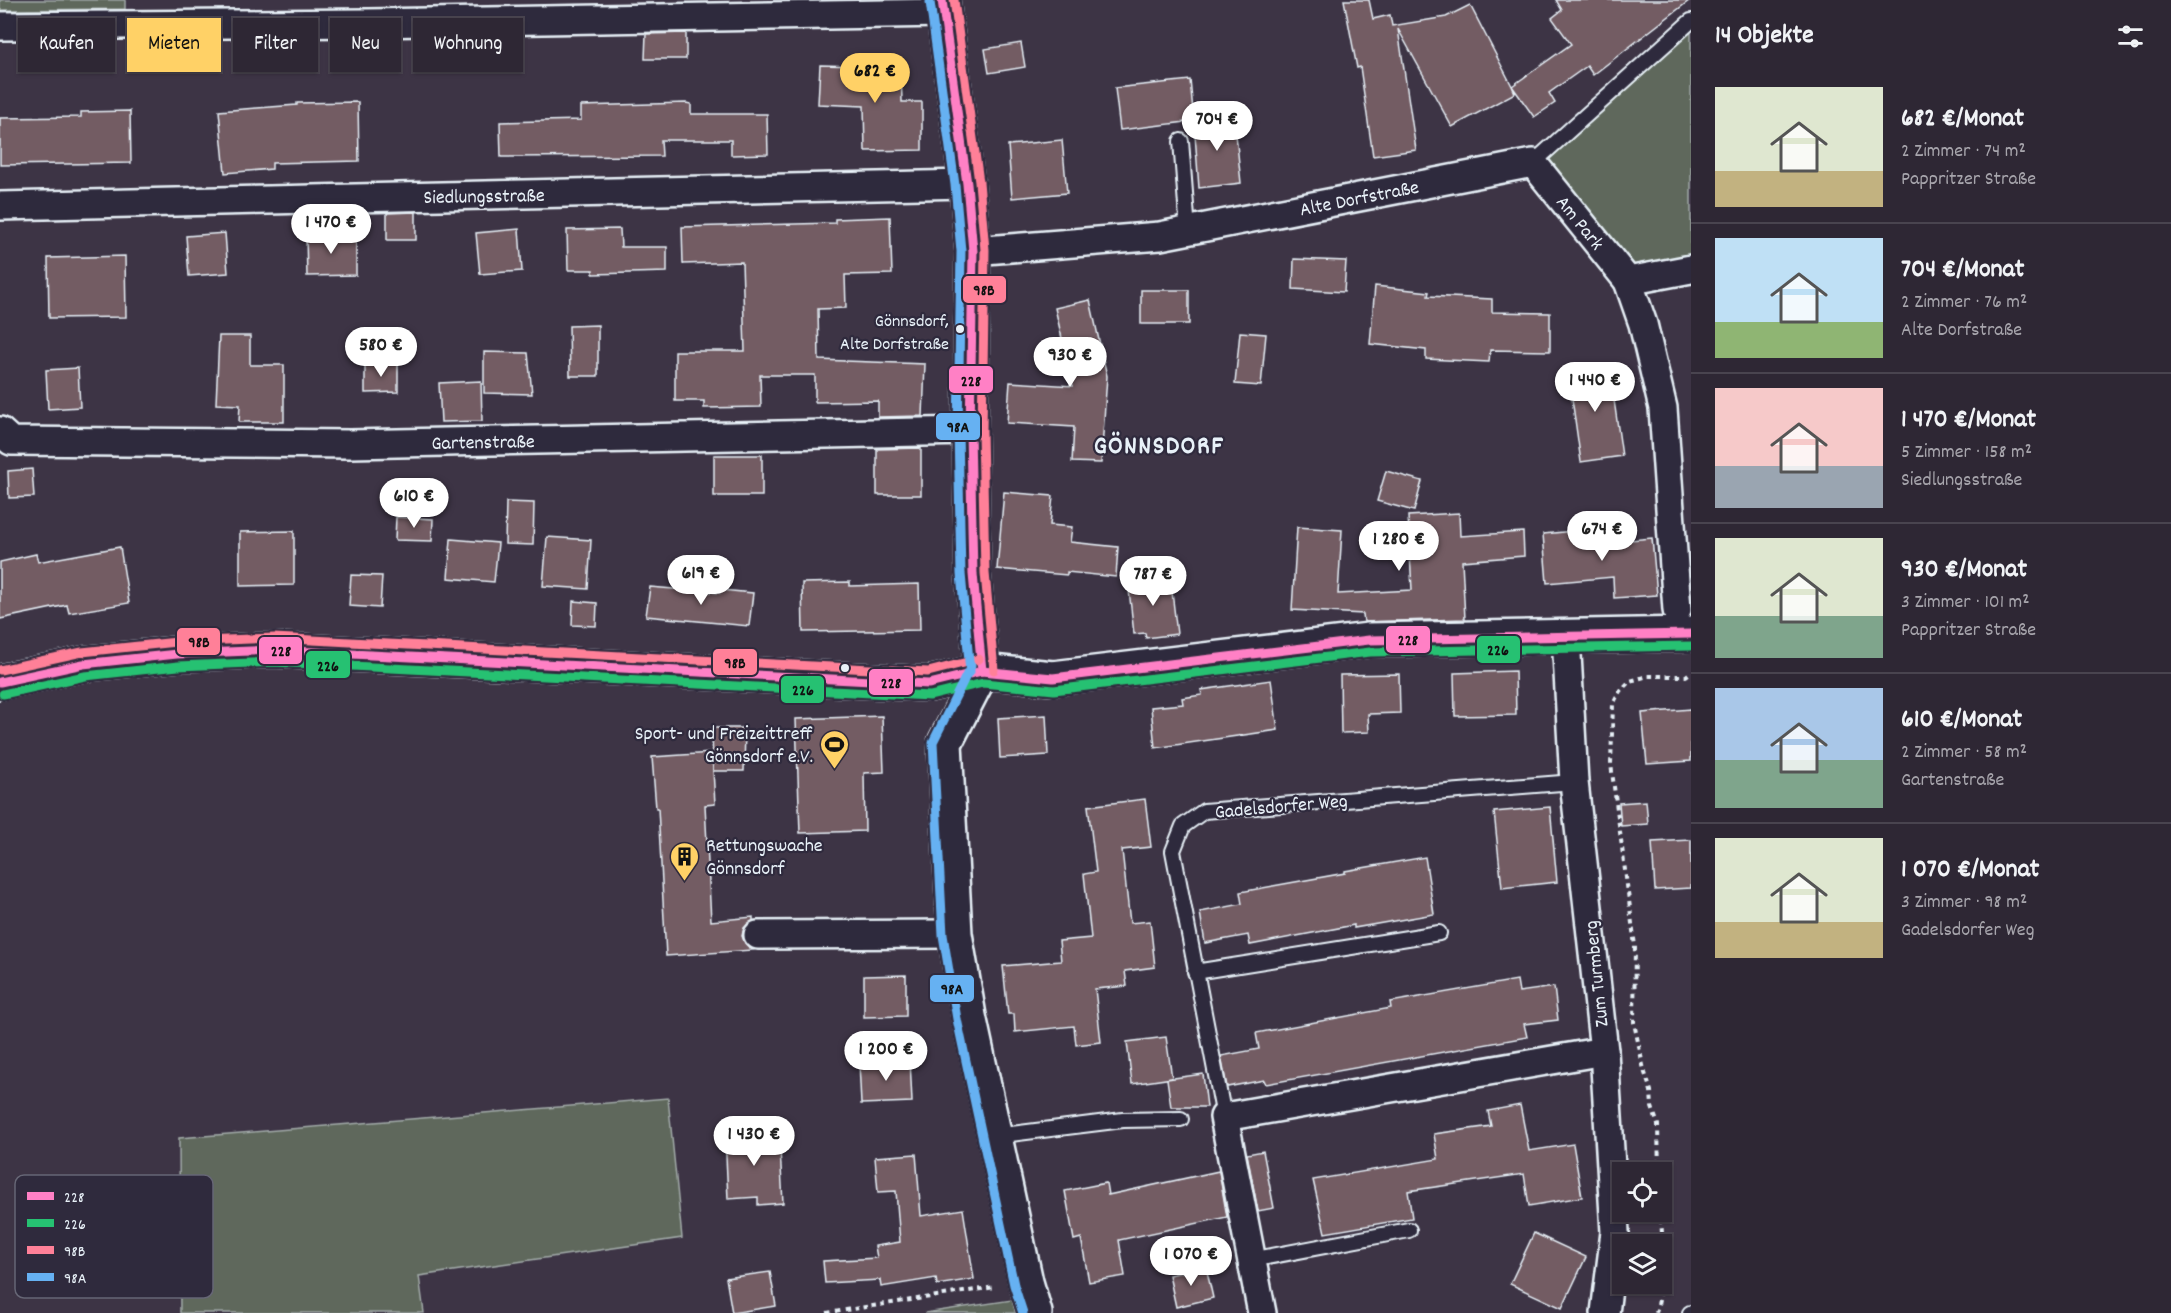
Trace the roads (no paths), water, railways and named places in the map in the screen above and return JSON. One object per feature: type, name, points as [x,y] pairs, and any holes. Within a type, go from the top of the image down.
[{"type":"street","points":[[0,26],[368,23],[943,7],[967,184],[973,251],[970,431],[973,574],[982,671],[945,743],[955,934],[969,1016],[1026,1282],[1035,1313]]},
{"type":"street","name":"Alte Dorfstraße","points":[[973,251],[1160,236],[1533,163]]},
{"type":"street","name":"Am Park","points":[[1533,163],[1628,280],[1643,324],[1662,408],[1684,622]]},
{"type":"street","name":"Siedlungsstraße","points":[[0,206],[967,184]]},
{"type":"street","points":[[1628,280],[1691,269]]},
{"type":"street","name":"Gartenstraße","points":[[0,431],[12,441],[350,444],[970,431]]},
{"type":"street","points":[[0,682],[83,664],[177,654],[274,650],[929,684],[982,671],[1053,678],[1369,640],[1566,636],[1684,622]]},
{"type":"street","name":"Zum Turmberg","points":[[1566,636],[1574,782],[1604,1051],[1616,1232],[1605,1313]]},
{"type":"street","points":[[758,935],[955,934]]},
{"type":"street","points":[[1224,1117],[1604,1051]]},
{"type":"street","name":"Gadelsdorfer Weg","points":[[1224,1117],[1262,1313]]},
{"type":"lane","points":[[1533,163],[1691,21]]},
{"type":"lane","points":[[1181,141],[1188,231]]},
{"type":"lane","name":"Gadelsdorfer Weg","points":[[1224,1117],[1173,851],[1183,826],[1204,811],[1574,782]]},
{"type":"lane","points":[[1195,972],[1439,933]]},
{"type":"lane","points":[[995,1136],[1123,1120],[1182,1119]]},
{"type":"lane","points":[[1251,1260],[1409,1230]]},
{"type":"place","name":"Gönnsdorf, Alte Dorfstraße","points":[[960,329]]},
{"type":"place","name":"Sport- und Freizeittreff Gönnsdorf e.V.","points":[[834,770]]},
{"type":"place","name":"Rettungswache Gönnsdorf","points":[[685,882]]},
{"type":"district","name":"GÖNNSDORF","points":[[1159,444]]}]
